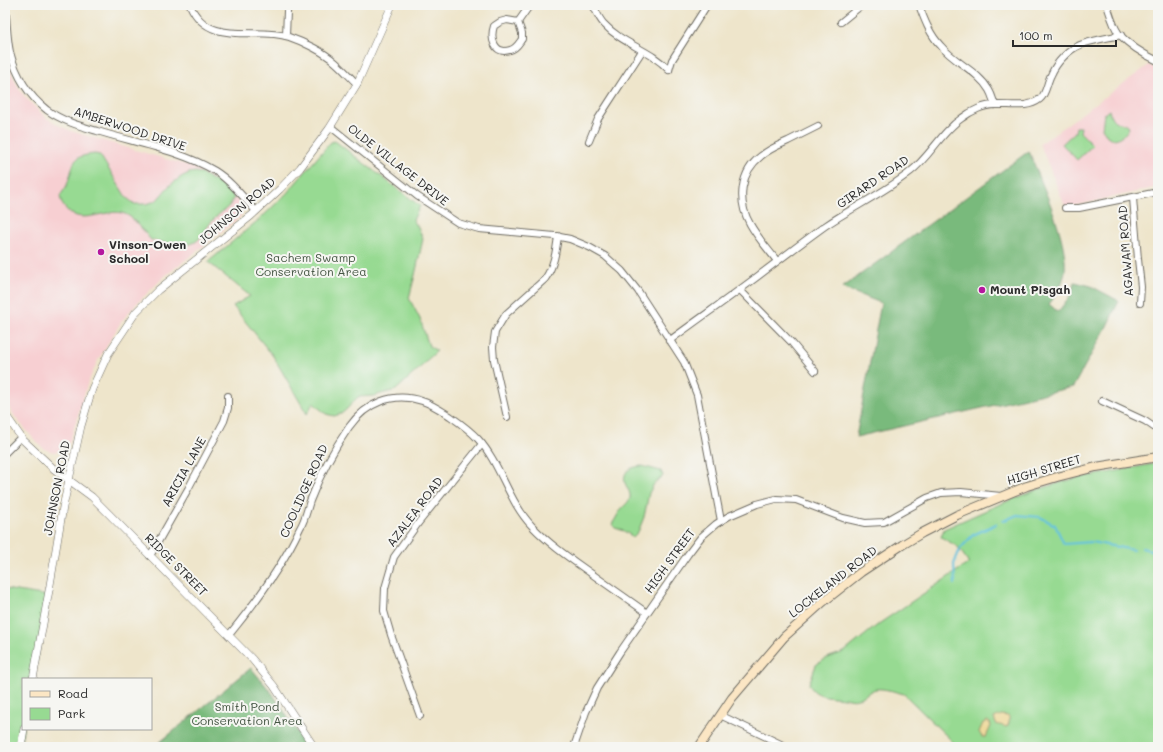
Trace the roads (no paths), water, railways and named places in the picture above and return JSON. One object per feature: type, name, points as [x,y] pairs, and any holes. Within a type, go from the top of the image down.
[{"type":"main road","name":"HIGH STREET","points":[[1001,496],[1035,484],[1096,467],[1158,457]]},
{"type":"main road","name":"LOCKELAND ROAD","points":[[699,747],[732,698],[784,637],[828,598],[861,572],[922,533],[957,515],[1001,496]]},
{"type":"street","points":[[190,5],[193,11],[204,23],[216,31],[273,34],[286,36],[306,44],[335,62],[357,84]]},
{"type":"street","points":[[286,36],[287,11],[289,5]]},
{"type":"street","name":"JOHNSON ROAD","points":[[33,678],[63,506],[81,426],[92,389],[108,354],[136,312],[158,290],[256,211],[300,168],[331,127],[357,84],[392,5]]},
{"type":"street","points":[[518,22],[530,5]]},
{"type":"street","points":[[593,5],[603,23],[612,32],[662,62],[669,70],[672,60],[707,5]]},
{"type":"street","points":[[841,22],[862,5]]},
{"type":"street","points":[[919,5],[934,37],[941,47],[982,81],[990,91],[995,105]]},
{"type":"street","points":[[1108,5],[1110,14],[1119,33],[1128,42],[1149,57],[1158,61]]},
{"type":"street","name":"AMBERWOOD DRIVE","points":[[5,7],[10,52],[16,70],[34,98],[48,110],[63,119],[83,127],[173,153],[200,163],[215,171],[228,181],[256,211]]},
{"type":"street","points":[[507,20],[518,22],[522,33],[522,39],[515,48],[509,51],[500,50],[494,45],[493,41],[492,31],[494,26],[507,20]]},
{"type":"street","name":"GIRARD ROAD","points":[[670,341],[827,225],[910,172],[918,165],[947,130],[961,118],[978,109],[995,105],[1024,105],[1035,102],[1041,98],[1058,62],[1069,52],[1079,45],[1121,35]]},
{"type":"street","points":[[589,142],[598,119],[642,51]]},
{"type":"street","points":[[777,261],[750,225],[742,203],[742,187],[748,171],[768,150],[818,126]]},
{"type":"street","name":"OLDE VILLAGE DRIVE","points":[[331,127],[417,196],[458,224],[479,229],[541,234],[570,239],[605,256],[622,271],[638,290],[684,362],[698,395],[721,521]]},
{"type":"street","points":[[1065,208],[1079,208],[1158,192]]},
{"type":"street","name":"AGAWAM ROAD","points":[[1133,198],[1141,287],[1140,303]]},
{"type":"street","points":[[508,417],[494,360],[493,347],[495,332],[506,314],[545,279],[554,260],[558,236]]},
{"type":"street","points":[[740,290],[792,343],[814,371]]},
{"type":"street","name":"ARICIA LANE","points":[[150,556],[224,421],[228,408],[228,396]]},
{"type":"street","name":"COOLIDGE ROAD","points":[[229,635],[278,570],[301,527],[317,484],[332,454],[350,426],[360,414],[372,405],[382,400],[393,398],[407,398],[422,401],[442,411],[462,424],[478,439],[493,460],[518,507],[531,525],[564,554],[647,613]]},
{"type":"street","points":[[1102,401],[1145,421],[1158,430]]},
{"type":"street","name":"RIDGE STREET","points":[[5,414],[21,437],[54,469],[92,498],[252,659],[274,686],[314,747]]},
{"type":"street","points":[[5,453],[21,437]]},
{"type":"street","name":"AZALEA ROAD","points":[[420,716],[384,611],[385,588],[394,557],[419,522],[482,444]]},
{"type":"street","name":"HIGH STREET","points":[[574,747],[586,712],[597,688],[647,613],[701,537],[716,524],[729,516],[757,504],[776,499],[796,500],[843,518],[865,523],[884,522],[927,498],[941,493],[961,492],[1001,496]]},
{"type":"street","points":[[720,715],[787,747]]},
{"type":"street","points":[[20,747],[24,730]]},
{"type":"waterway","points":[[1003,521],[1017,515],[1040,517],[1055,525],[1064,544],[1091,542],[1133,550]]},
{"type":"waterway","points":[[955,584],[954,564],[960,549],[973,535],[996,524]]},
{"type":"waterway","points":[[1142,548],[1154,551],[1158,550]]},
{"type":"place","name":"Vinson-Owen School","points":[[101,252]]},
{"type":"place","name":"Mount Pisgah","points":[[982,290]]},
{"type":"park label","name":"Sachem Swamp Conservation Area","points":[[311,265]]},
{"type":"park label","name":"Smith Pond Conservation Area","points":[[247,714]]}]
